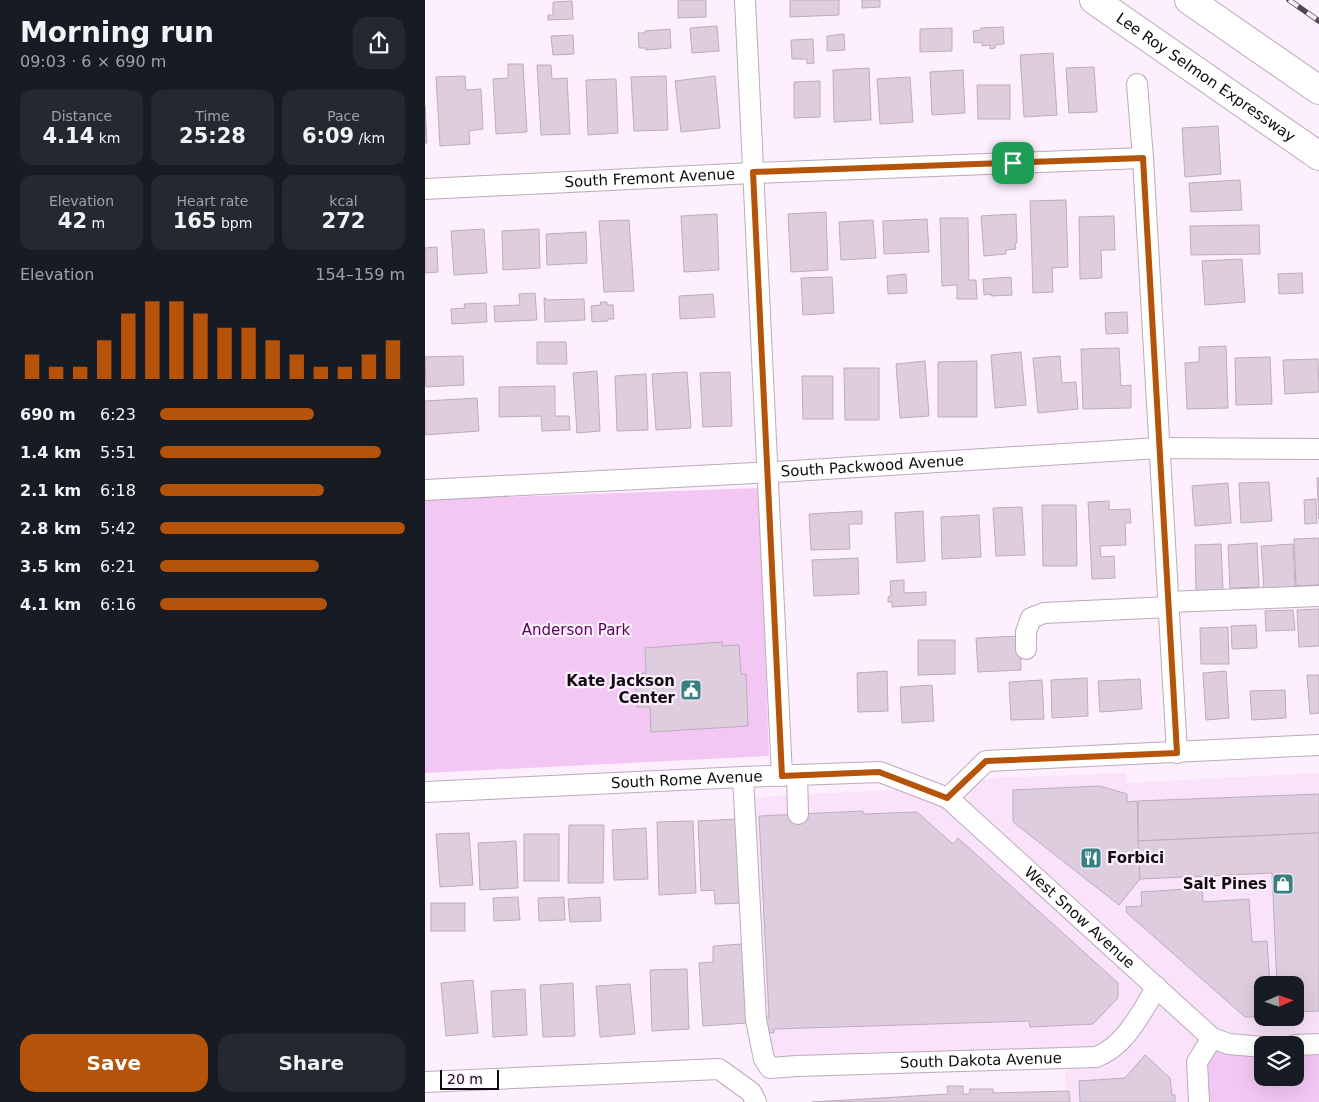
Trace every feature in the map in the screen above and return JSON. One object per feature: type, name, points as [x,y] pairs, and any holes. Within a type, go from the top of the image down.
[{"type":"highway","name":"Lee Roy Selmon Expressway","points":[[1094,0],[1319,156]]},
{"type":"highway","points":[[1189,0],[1319,90]]},
{"type":"street","points":[[745,0],[767,472],[789,775],[798,814]]},
{"type":"street","points":[[1137,84],[1143,158],[1177,753]]},
{"type":"street","name":"South Fremont Avenue","points":[[425,188],[753,172],[1143,158]]},
{"type":"street","name":"South Packwood Avenue","points":[[425,490],[767,472],[1159,448],[1319,449]]},
{"type":"street","points":[[1027,649],[1026,632],[1031,618],[1044,613],[1319,596]]},
{"type":"street","points":[[947,798],[986,761],[1319,746]]},
{"type":"street","name":"South Rome Avenue","points":[[425,792],[879,772],[947,798]]},
{"type":"street","name":"South Dakota Avenue","points":[[743,777],[756,1020],[764,1059],[770,1068],[1096,1057],[1109,1052],[1123,1038],[1157,988]]},
{"type":"street","name":"West Snow Avenue","points":[[947,798],[1212,1038]]},
{"type":"street","points":[[1199,1102],[1197,1062],[1212,1038],[1229,1044],[1254,1046]]},
{"type":"street","points":[[1304,1045],[1319,1044]]},
{"type":"street","points":[[425,1082],[719,1069],[751,1092],[756,1102]]},
{"type":"shaded area","points":[[1126,773],[1127,783],[1319,773],[1319,1102],[1066,1102],[1065,1062],[759,1065],[745,798],[907,789],[921,795],[973,780]]},
{"type":"green space","name":"Anderson Park","points":[[759,488],[769,756],[425,773],[425,500]]},
{"type":"green space","points":[[1214,1044],[1247,1056],[1254,1056],[1254,1086],[1304,1086],[1304,1055],[1319,1054],[1319,1102],[1202,1102],[1198,1060]]},
{"type":"building","points":[[678,0],[706,0],[706,17],[678,18]]},
{"type":"building","points":[[790,0],[839,0],[839,15],[790,17]]},
{"type":"building","points":[[862,0],[880,0],[880,7],[862,8]]},
{"type":"building","points":[[572,1],[573,19],[548,20],[548,15],[553,15],[553,2]]},
{"type":"building","points":[[717,26],[719,51],[692,53],[690,28]]},
{"type":"building","points":[[1003,27],[1004,44],[995,45],[995,48],[990,49],[990,45],[982,46],[982,42],[974,43],[973,31],[981,30],[981,28]]},
{"type":"building","points":[[952,28],[952,51],[920,52],[920,29]]},
{"type":"building","points":[[670,29],[671,48],[646,50],[646,48],[639,48],[638,33]]},
{"type":"building","points":[[844,34],[845,50],[827,51],[827,36]]},
{"type":"building","points":[[573,35],[574,54],[553,55],[551,36]]},
{"type":"building","points":[[813,39],[814,63],[807,64],[807,59],[792,59],[791,40]]},
{"type":"building","points":[[1053,53],[1057,115],[1024,117],[1020,55]]},
{"type":"building","points":[[508,64],[523,64],[527,132],[496,134],[493,79],[508,78]]},
{"type":"building","points":[[537,65],[551,65],[552,79],[567,78],[570,134],[541,135]]},
{"type":"building","points":[[1094,67],[1097,112],[1069,113],[1066,68]]},
{"type":"building","points":[[869,68],[871,120],[834,122],[833,70]]},
{"type":"building","points":[[963,70],[965,113],[932,115],[930,72]]},
{"type":"building","points":[[465,76],[466,90],[481,89],[483,129],[469,131],[470,144],[440,146],[436,77]]},
{"type":"building","points":[[666,76],[668,130],[634,131],[631,77]]},
{"type":"building","points":[[715,76],[720,128],[681,132],[675,81]]},
{"type":"building","points":[[910,77],[913,122],[880,124],[877,79]]},
{"type":"building","points":[[616,79],[618,133],[588,135],[586,80]]},
{"type":"building","points":[[820,81],[820,117],[794,118],[794,82]]},
{"type":"building","points":[[977,85],[1010,85],[1010,119],[978,119]]},
{"type":"building","points":[[425,106],[427,143],[425,143]]},
{"type":"building","points":[[1218,126],[1221,174],[1185,177],[1182,128]]},
{"type":"building","points":[[1240,180],[1242,210],[1191,212],[1189,183]]},
{"type":"building","points":[[1066,200],[1068,267],[1052,268],[1053,292],[1033,293],[1030,201]]},
{"type":"building","points":[[826,212],[828,270],[791,272],[788,214]]},
{"type":"building","points":[[717,214],[719,270],[684,272],[681,216]]},
{"type":"building","points":[[1016,214],[1016,249],[1006,250],[1006,254],[984,256],[981,216]]},
{"type":"building","points":[[1114,216],[1115,250],[1101,250],[1102,278],[1080,279],[1079,217]]},
{"type":"building","points":[[940,218],[968,218],[969,280],[976,280],[977,299],[957,299],[957,285],[942,286]]},
{"type":"building","points":[[927,219],[929,252],[884,254],[883,221]]},
{"type":"building","points":[[629,220],[634,291],[604,292],[599,221]]},
{"type":"building","points":[[873,220],[876,258],[841,260],[839,222]]},
{"type":"building","points":[[1259,225],[1260,254],[1191,255],[1190,226]]},
{"type":"building","points":[[484,229],[487,273],[454,275],[451,231]]},
{"type":"building","points":[[539,229],[540,268],[503,270],[502,231]]},
{"type":"building","points":[[586,232],[587,263],[547,265],[546,234]]},
{"type":"building","points":[[437,247],[438,272],[425,273],[425,248]]},
{"type":"building","points":[[1242,259],[1245,302],[1205,305],[1202,261]]},
{"type":"building","points":[[1302,273],[1303,293],[1279,294],[1278,274]]},
{"type":"building","points":[[906,274],[907,293],[888,294],[887,276]]},
{"type":"building","points":[[832,277],[834,313],[803,315],[801,278]]},
{"type":"building","points":[[1011,277],[1012,295],[984,295],[983,279]]},
{"type":"building","points":[[535,293],[537,320],[495,322],[494,306],[520,305],[519,294]]},
{"type":"building","points":[[713,294],[715,317],[680,319],[679,296]]},
{"type":"building","points":[[544,298],[546,300],[584,299],[585,320],[545,322]]},
{"type":"building","points":[[600,302],[607,302],[607,305],[613,305],[614,319],[592,322],[591,306],[601,305]]},
{"type":"building","points":[[486,303],[487,322],[452,324],[451,309],[465,308],[464,304]]},
{"type":"building","points":[[1127,312],[1128,333],[1106,334],[1105,313]]},
{"type":"building","points":[[537,342],[566,342],[567,364],[537,364]]},
{"type":"building","points":[[1226,346],[1228,408],[1187,409],[1185,363],[1199,362],[1199,347]]},
{"type":"building","points":[[1119,348],[1121,386],[1131,385],[1131,408],[1083,409],[1081,349]]},
{"type":"building","points":[[1021,352],[1026,405],[995,408],[991,355]]},
{"type":"building","points":[[463,356],[464,385],[426,387],[425,357]]},
{"type":"building","points":[[1060,356],[1062,383],[1076,382],[1078,409],[1038,413],[1033,358]]},
{"type":"building","points":[[1270,357],[1272,404],[1236,405],[1235,358]]},
{"type":"building","points":[[1318,359],[1319,392],[1285,394],[1283,360]]},
{"type":"building","points":[[925,361],[929,416],[900,418],[896,364]]},
{"type":"building","points":[[977,361],[977,417],[938,417],[938,362]]},
{"type":"building","points":[[844,368],[879,368],[879,420],[845,420]]},
{"type":"building","points":[[597,371],[600,431],[577,433],[573,373]]},
{"type":"building","points":[[687,372],[691,428],[656,430],[652,374]]},
{"type":"building","points":[[730,372],[732,426],[703,427],[700,373]]},
{"type":"building","points":[[646,374],[648,430],[617,431],[615,376]]},
{"type":"building","points":[[802,376],[833,376],[833,419],[803,419]]},
{"type":"building","points":[[555,386],[555,416],[569,416],[570,430],[542,431],[541,416],[499,417],[499,387]]},
{"type":"building","points":[[477,398],[479,431],[425,435],[425,401]]},
{"type":"building","points":[[1317,478],[1319,478],[1319,519]]},
{"type":"building","points":[[1269,482],[1272,521],[1241,523],[1239,483]]},
{"type":"building","points":[[1228,483],[1231,523],[1195,526],[1192,486]]},
{"type":"building","points":[[1316,499],[1317,523],[1305,524],[1304,500]]},
{"type":"building","points":[[1109,501],[1109,510],[1130,509],[1131,523],[1125,523],[1126,545],[1100,546],[1101,557],[1114,556],[1115,578],[1092,579],[1088,502]]},
{"type":"building","points":[[1042,505],[1076,505],[1077,566],[1043,566]]},
{"type":"building","points":[[1022,507],[1025,555],[996,556],[993,508]]},
{"type":"building","points":[[862,511],[862,524],[849,524],[850,549],[811,550],[809,514]]},
{"type":"building","points":[[923,511],[925,561],[897,563],[895,513]]},
{"type":"building","points":[[979,515],[981,557],[942,559],[941,517]]},
{"type":"building","points":[[1319,538],[1319,585],[1296,586],[1294,539]]},
{"type":"building","points":[[1257,543],[1259,587],[1230,588],[1228,545]]},
{"type":"building","points":[[1221,544],[1223,590],[1196,591],[1195,545]]},
{"type":"building","points":[[1293,544],[1295,589],[1264,590],[1261,546]]},
{"type":"building","points":[[858,558],[859,594],[814,596],[812,560]]},
{"type":"building","points":[[904,580],[904,593],[926,592],[926,605],[892,607],[892,602],[888,602],[888,597],[891,596],[890,581]]},
{"type":"building","points":[[1319,609],[1319,646],[1299,647],[1297,610]]},
{"type":"building","points":[[1293,610],[1295,630],[1266,631],[1265,611]]},
{"type":"building","points":[[1256,625],[1257,648],[1232,649],[1231,626]]},
{"type":"building","points":[[1228,627],[1229,664],[1201,664],[1200,628]]},
{"type":"building","points":[[1020,636],[1021,670],[978,672],[976,638]]},
{"type":"building","points":[[918,640],[955,640],[955,674],[918,675]]},
{"type":"building","name":"Kate Jackson Center","points":[[722,642],[722,646],[739,645],[741,674],[746,674],[748,726],[651,732],[650,707],[637,707],[635,674],[646,673],[645,648]]},
{"type":"building","points":[[887,671],[888,711],[858,712],[857,673]]},
{"type":"building","points":[[1226,671],[1229,718],[1206,720],[1203,673]]},
{"type":"building","points":[[1307,675],[1319,675],[1319,713],[1310,714]]},
{"type":"building","points":[[1087,678],[1088,716],[1052,718],[1051,680]]},
{"type":"building","points":[[1140,679],[1142,709],[1100,712],[1098,681]]},
{"type":"building","points":[[1042,680],[1044,719],[1011,720],[1009,682]]},
{"type":"building","points":[[932,685],[934,721],[902,723],[900,687]]},
{"type":"building","points":[[1285,690],[1286,718],[1252,720],[1250,691]]},
{"type":"building","points":[[1100,786],[1127,794],[1127,802],[1137,801],[1140,879],[1119,905],[1013,822],[1013,790]]},
{"type":"building","points":[[1319,794],[1319,833],[1138,841],[1138,801]]},
{"type":"building","points":[[863,811],[864,814],[917,812],[953,844],[958,838],[1118,983],[1118,998],[1093,1024],[1030,1027],[1029,1021],[774,1029],[774,1033],[764,1032],[765,1018],[769,1017],[759,816]]},
{"type":"building","points":[[737,819],[741,903],[715,904],[714,890],[701,891],[698,821]]},
{"type":"building","points":[[693,821],[696,893],[659,895],[657,822]]},
{"type":"building","points":[[569,825],[604,825],[603,883],[568,883]]},
{"type":"building","points":[[646,828],[648,879],[614,880],[612,830]]},
{"type":"building","points":[[469,833],[473,885],[440,887],[436,834]]},
{"type":"building","points":[[1319,833],[1319,1011],[1304,1012],[1304,976],[1277,976],[1272,873],[1140,879],[1138,841]]},
{"type":"building","points":[[524,834],[559,834],[559,881],[524,881]]},
{"type":"building","points":[[516,841],[518,888],[480,890],[478,843]]},
{"type":"building","points":[[1202,888],[1203,902],[1249,899],[1252,942],[1267,941],[1269,976],[1254,976],[1254,1017],[1245,1017],[1127,913],[1126,907],[1142,906],[1141,892]]},
{"type":"building","points":[[518,897],[520,920],[494,921],[493,898]]},
{"type":"building","points":[[564,897],[565,920],[539,921],[538,898]]},
{"type":"building","points":[[600,897],[601,921],[570,922],[568,899]]},
{"type":"building","points":[[431,903],[465,903],[465,931],[431,931]]},
{"type":"building","points":[[742,944],[747,1023],[703,1026],[699,963],[713,962],[713,946]]},
{"type":"building","points":[[687,969],[689,1029],[652,1031],[650,970]]},
{"type":"building","points":[[473,980],[478,1033],[446,1036],[441,983]]},
{"type":"building","points":[[573,983],[575,1036],[543,1037],[540,985]]},
{"type":"building","points":[[630,984],[635,1034],[600,1037],[596,986]]},
{"type":"building","points":[[525,989],[527,1035],[493,1037],[491,991]]},
{"type":"building","points":[[1145,1055],[1170,1078],[1172,1095],[1175,1095],[1175,1102],[1080,1102],[1079,1081],[1125,1078]]},
{"type":"building","points":[[947,1086],[963,1086],[963,1094],[969,1094],[970,1089],[993,1089],[993,1093],[1069,1091],[1070,1102],[812,1102],[948,1094]]},
{"type":"railway","points":[[1289,0],[1319,21]]},
{"type":"place","name":"Kate Jackson Center","points":[[691,690]]},
{"type":"place","name":"Forbici","points":[[1091,858]]},
{"type":"place","name":"Salt Pines","points":[[1283,884]]},
{"type":"route","points":[[1143,158],[1177,753],[986,761],[947,798],[879,772],[782,776],[753,172],[1013,163],[1143,158]]}]
